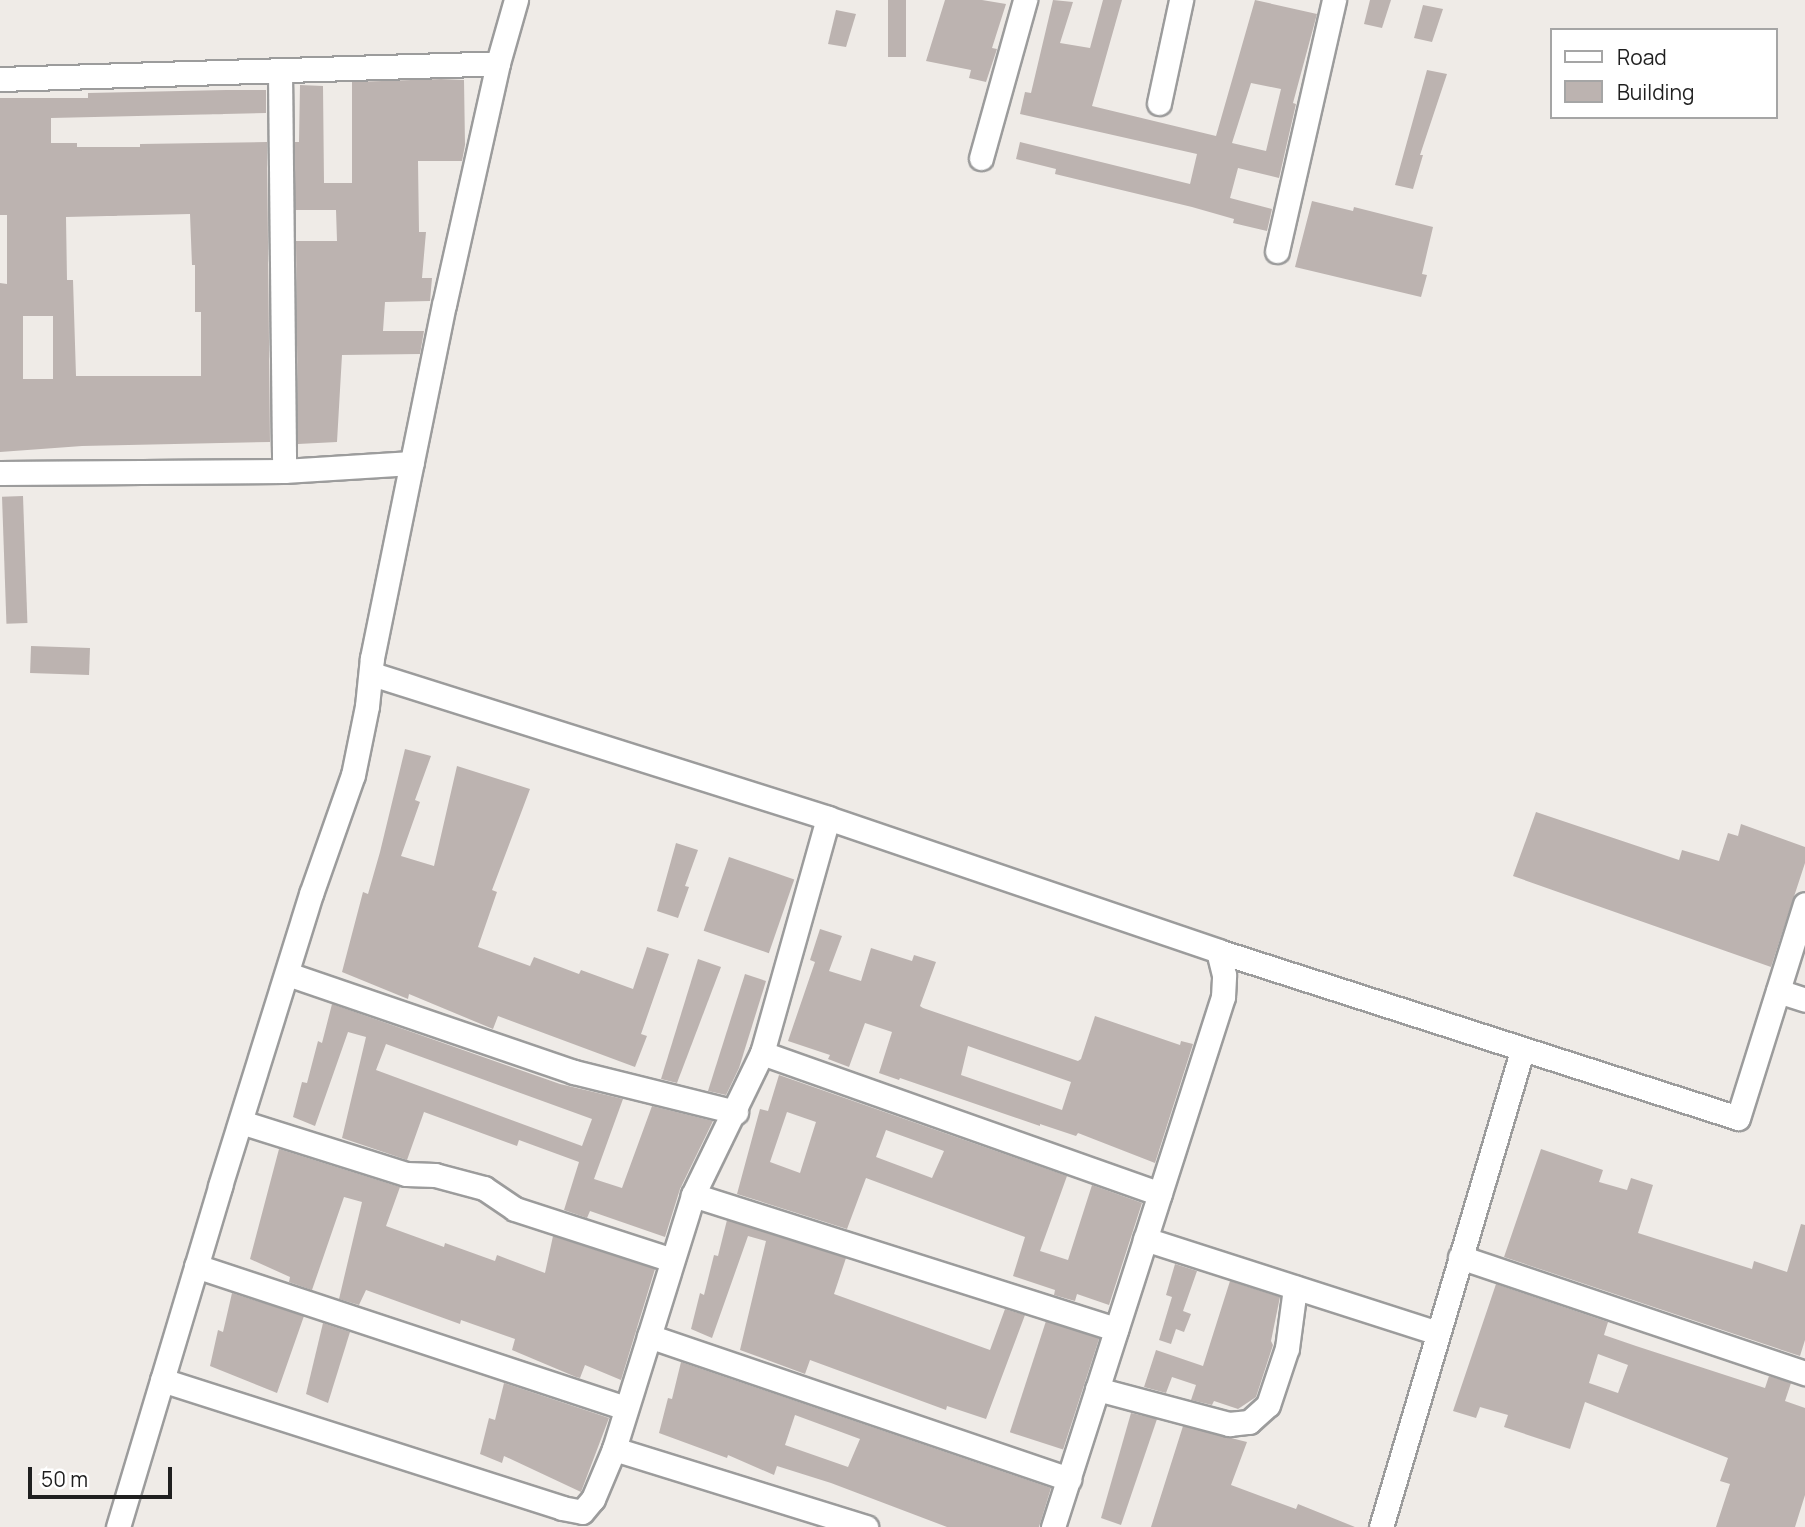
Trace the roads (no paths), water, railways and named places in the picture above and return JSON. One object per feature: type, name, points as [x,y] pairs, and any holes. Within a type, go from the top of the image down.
[{"type":"street","points":[[118,1527],[241,1122],[353,775],[372,674],[372,658],[412,463],[498,63],[516,0]]},
{"type":"street","points":[[981,158],[1024,0]]},
{"type":"street","points":[[1159,103],[1181,0]]},
{"type":"street","points":[[1277,251],[1334,0]]},
{"type":"street","points":[[0,79],[498,63]]},
{"type":"street","points":[[280,72],[284,471]]},
{"type":"street","points":[[0,473],[284,471],[412,463]]},
{"type":"street","points":[[372,674],[828,818],[1218,951],[1738,1118],[1805,904]]},
{"type":"street","points":[[162,1380],[562,1508],[582,1512],[593,1499],[614,1449],[693,1195],[736,1112],[762,1053],[828,818]]},
{"type":"street","points":[[1053,1527],[1223,997],[1224,975],[1218,951]]},
{"type":"street","points":[[288,974],[574,1073],[736,1112]]},
{"type":"street","points":[[1778,991],[1805,1000]]},
{"type":"street","points":[[1381,1527],[1522,1050]]},
{"type":"street","points":[[762,1053],[1160,1194]]},
{"type":"street","points":[[241,1122],[406,1174],[435,1175],[484,1188],[515,1209],[672,1260]]},
{"type":"street","points":[[693,1195],[1116,1329]]},
{"type":"street","points":[[1145,1239],[1437,1333]]},
{"type":"street","points":[[1460,1257],[1805,1373]]},
{"type":"street","points":[[196,1266],[625,1408]]},
{"type":"street","points":[[1097,1389],[1229,1424],[1249,1422],[1268,1405],[1287,1348],[1295,1288]]},
{"type":"street","points":[[649,1336],[1069,1479]]},
{"type":"street","points":[[614,1449],[866,1527]]}]
